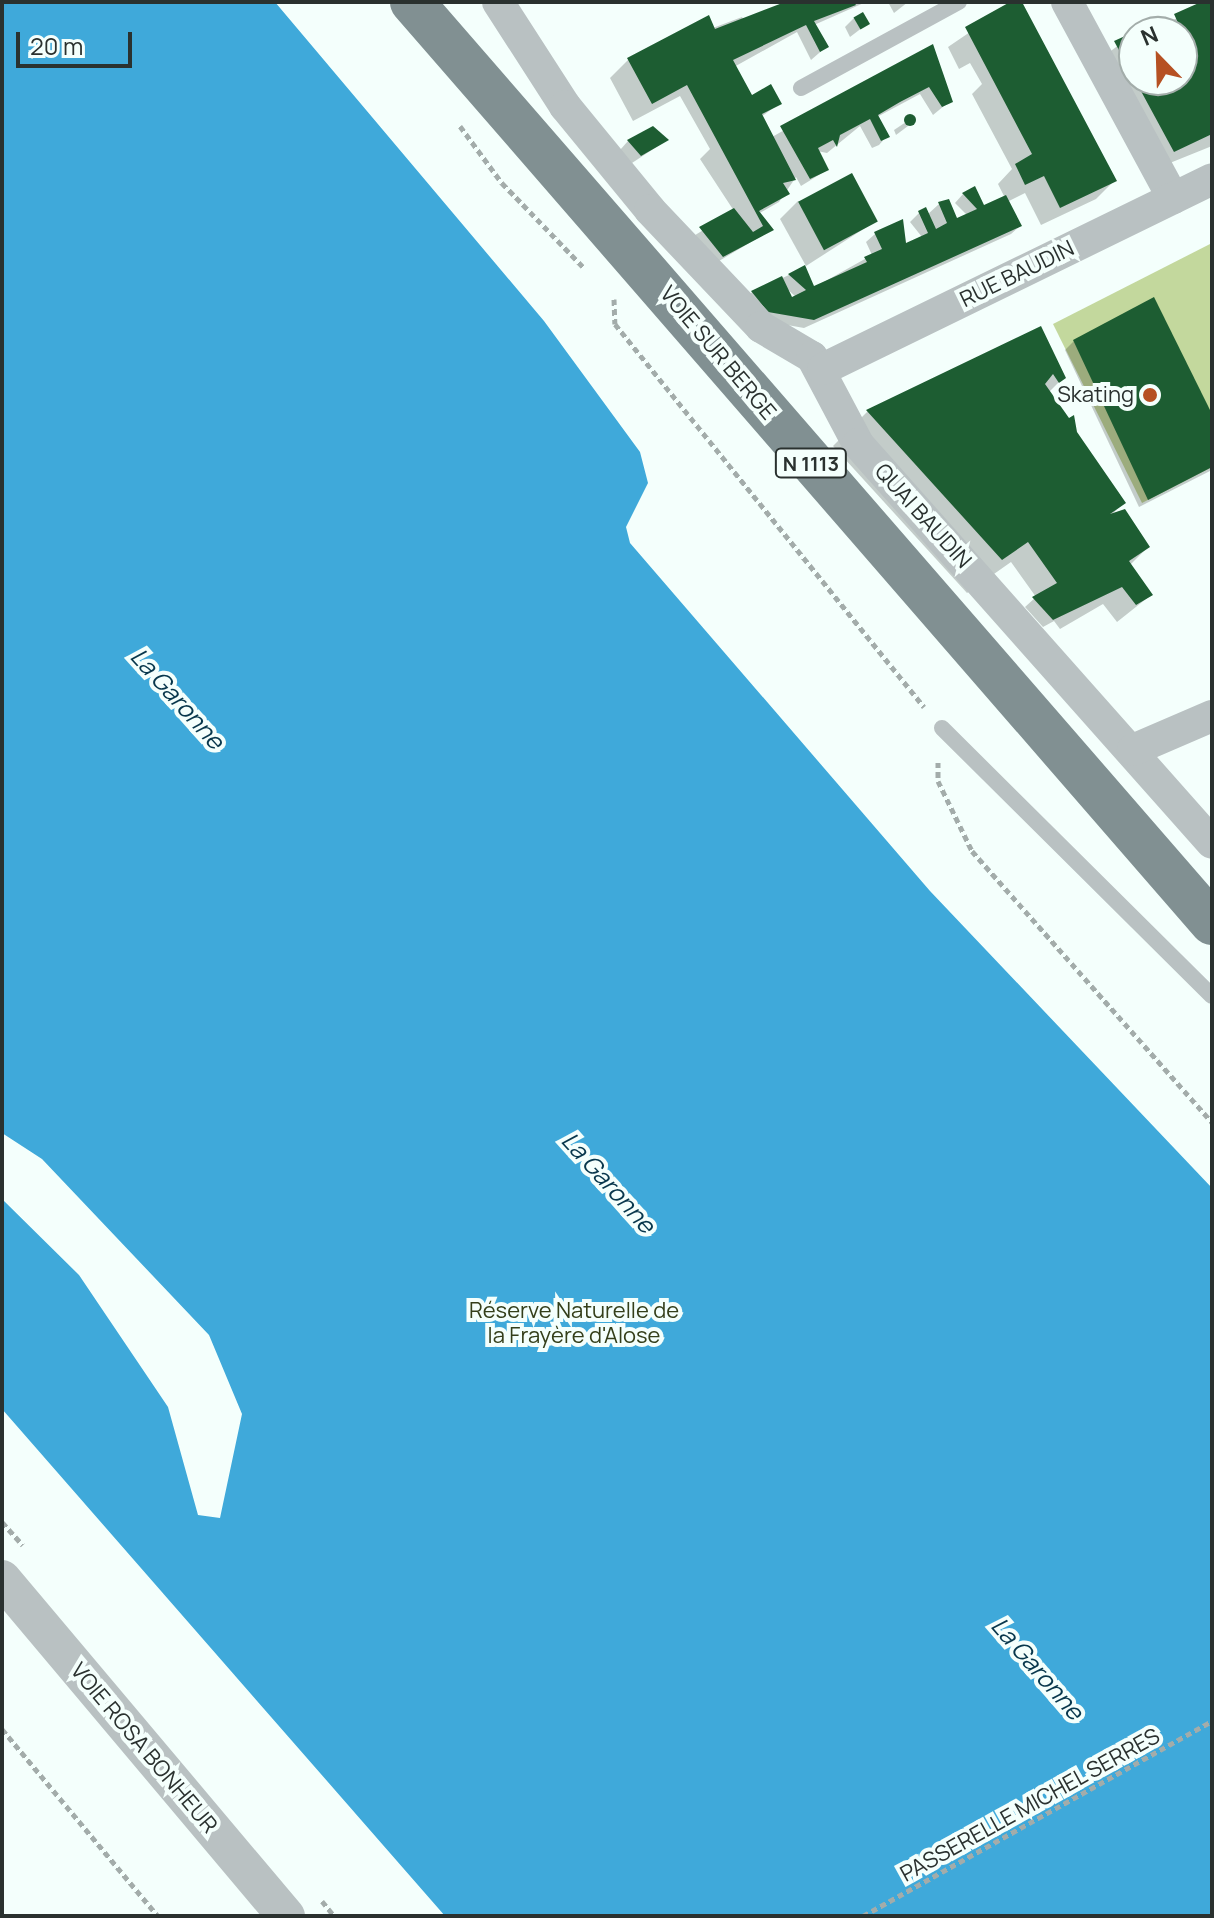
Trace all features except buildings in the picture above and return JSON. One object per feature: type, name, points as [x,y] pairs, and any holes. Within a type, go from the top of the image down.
[{"type":"main road","name":"VOIE SUR BERGE","points":[[412,2],[1212,923]]},
{"type":"street","points":[[498,2],[565,106],[650,210],[761,327],[823,369]]},
{"type":"street","points":[[1067,2],[1173,198]]},
{"type":"street","name":"RUE BAUDIN","points":[[823,369],[1212,179]]},
{"type":"street","name":"QUAI BAUDIN","points":[[823,369],[858,444],[1133,750],[1212,843]]},
{"type":"street","points":[[1133,750],[1212,716]]},
{"type":"street","name":"VOIE ROSA BONHEUR","points":[[2,1579],[286,1916]]},
{"type":"lane","points":[[801,88],[959,2]]},
{"type":"lane","points":[[942,728],[1212,996]]},
{"type":"path","points":[[457,122],[502,183],[595,280]]},
{"type":"path","points":[[605,290],[615,300],[615,324],[942,728],[938,781],[972,851],[1212,1122]]},
{"type":"path","name":"PASSERELLE MICHEL SERRES","points":[[863,1916],[1212,1721]]},
{"type":"path","points":[[2,1729],[158,1916]]},
{"type":"green space","name":"Skating","points":[[1212,243],[1212,467],[1142,503],[1053,324]]},
{"type":"water","name":"Réserve Naturelle de la Frayère d'Alose","points":[[2,2],[275,2],[544,321],[640,452],[648,483],[626,527],[630,543],[930,891],[1212,1188],[1212,1916],[445,1916],[2,1409],[2,1199],[79,1275],[168,1407],[198,1515],[220,1518],[242,1414],[209,1335],[42,1159],[2,1133]]},
{"type":"place","name":"Skating","points":[[1150,395]]},
{"type":"water label","name":"La Garonne","points":[[178,698]]},
{"type":"water label","name":"La Garonne","points":[[609,1182]]},
{"type":"water label","name":"La Garonne","points":[[1038,1668]]}]
